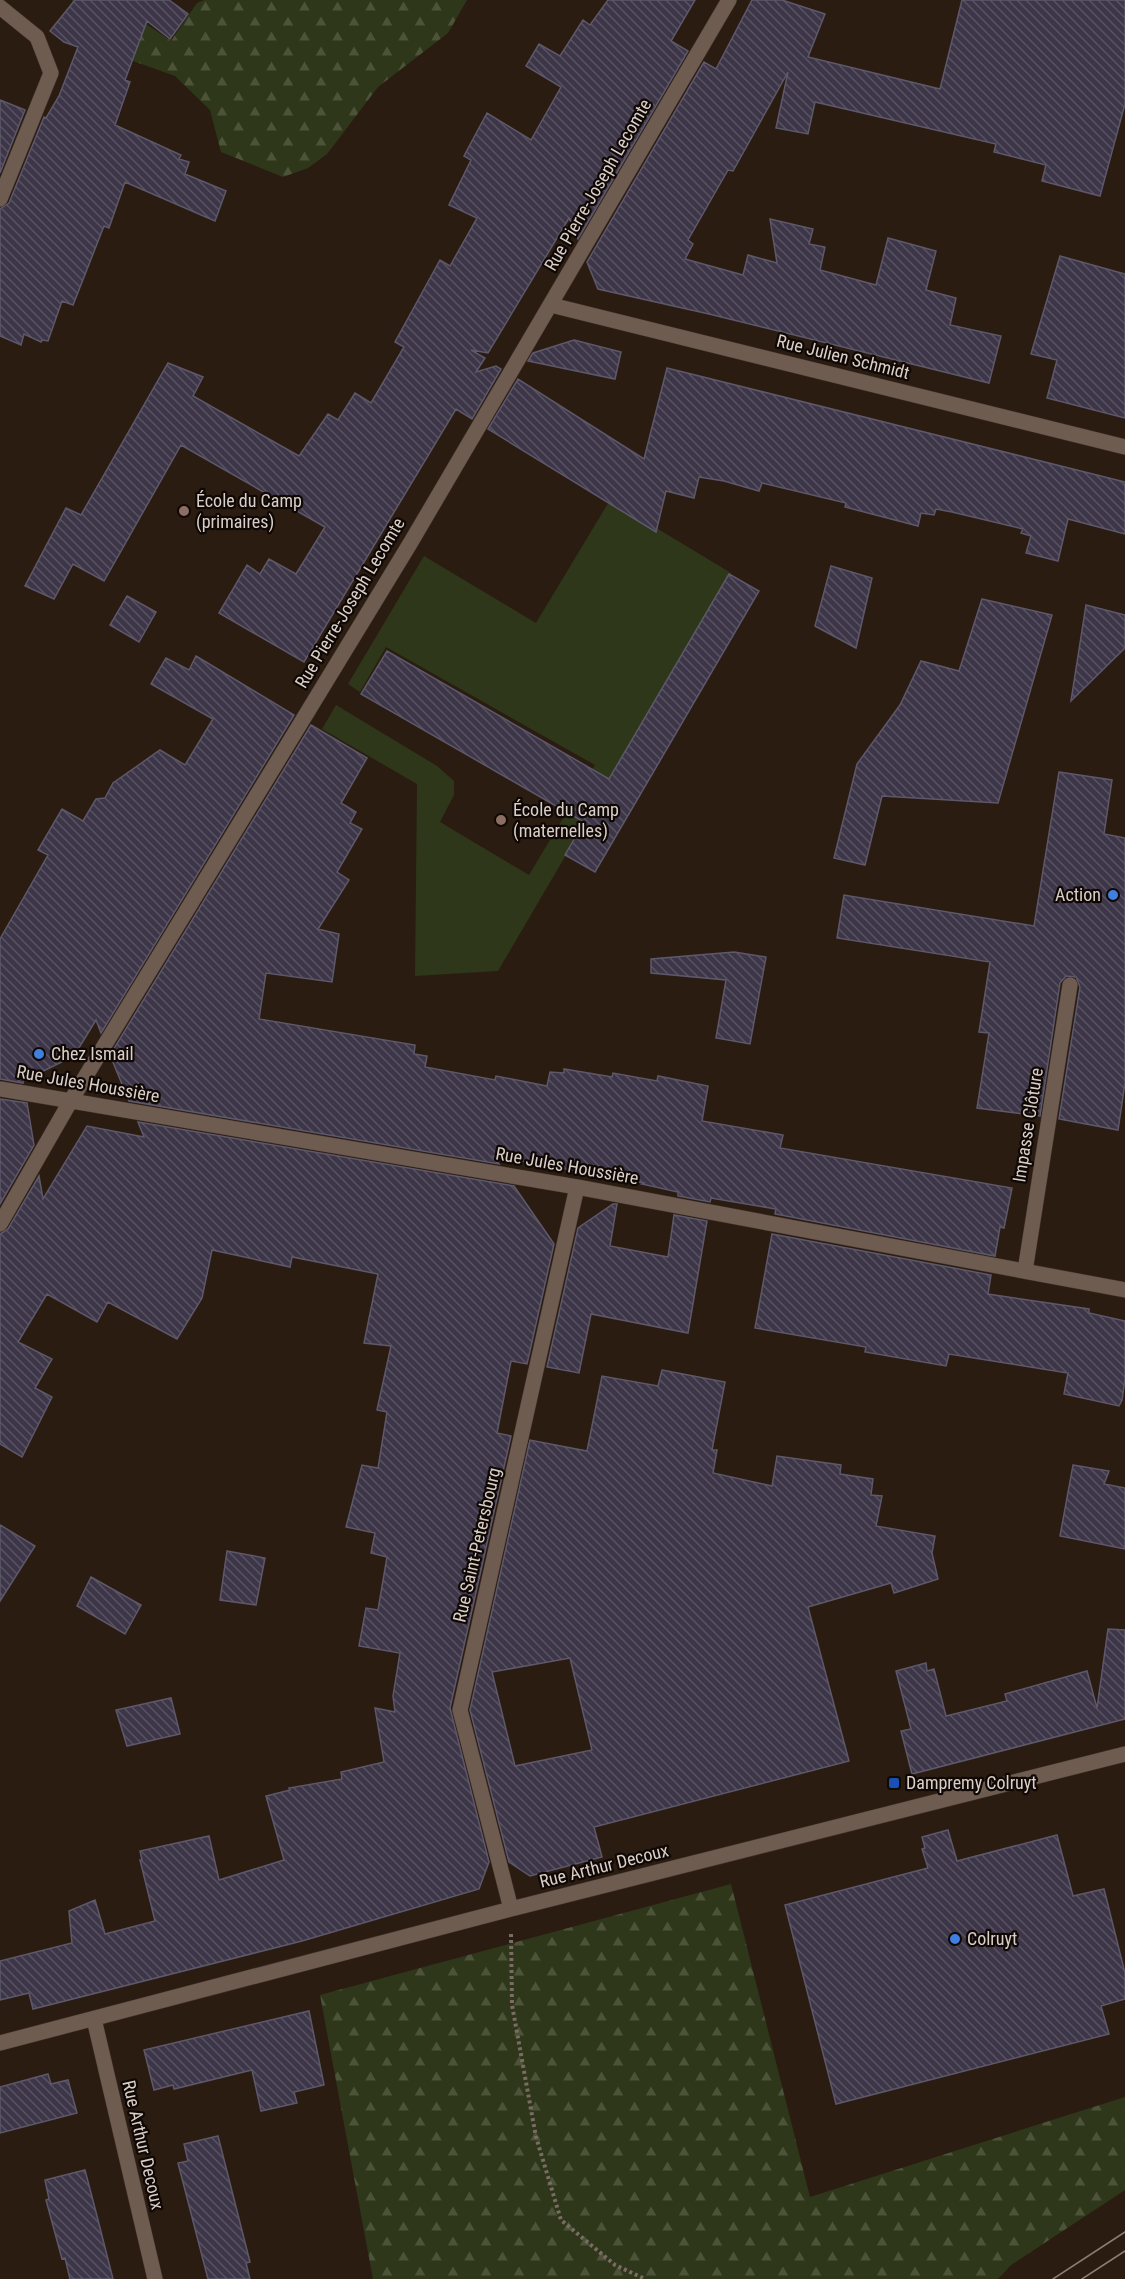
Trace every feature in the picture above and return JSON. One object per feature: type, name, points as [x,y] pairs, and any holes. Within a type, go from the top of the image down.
[{"type":"street","name":"Rue Pierre-Joseph Lecomte","points":[[0,1224],[70,1102],[411,542],[729,0]]},
{"type":"street","points":[[0,7],[37,37],[51,73],[0,199]]},
{"type":"street","name":"Rue Julien Schmidt","points":[[551,305],[1125,447]]},
{"type":"street","name":"Impasse Clôture","points":[[1025,1271],[1070,985]]},
{"type":"street","name":"Rue Jules Houssière","points":[[0,1089],[577,1187],[1125,1290]]},
{"type":"street","name":"Rue Saint-Petersbourg","points":[[511,1910],[460,1710],[577,1187]]},
{"type":"street","name":"Rue Arthur Decoux","points":[[0,2043],[1125,1754]]},
{"type":"street","name":"Rue Arthur Decoux","points":[[94,2019],[155,2279]]},
{"type":"path","points":[[511,1910],[512,2005],[536,2137],[561,2220],[615,2265],[645,2279]]},
{"type":"green space","points":[[72,0],[111,0],[171,41],[197,3],[204,0],[467,0],[448,33],[378,87],[327,154],[308,168],[283,177],[221,152],[210,110],[175,76],[122,57],[89,18],[72,4]]},
{"type":"green space","points":[[610,500],[731,573],[498,971],[415,976],[417,784],[322,729],[336,705],[437,766],[454,781],[454,795],[440,822],[529,875],[595,765],[386,647],[360,692],[348,684],[424,556],[536,623]]},
{"type":"green space","points":[[731,1884],[810,2197],[1125,2097],[1125,2190],[1011,2265],[998,2279],[373,2279],[320,1995]]},
{"type":"building","points":[[75,0],[169,0],[188,14],[170,39],[147,21],[125,80],[130,82],[115,125],[181,155],[179,159],[189,162],[185,174],[226,191],[215,221],[125,182],[109,228],[104,226],[73,305],[62,301],[48,341],[42,340],[41,342],[24,334],[21,345],[0,336],[0,209],[9,203],[44,117],[46,118],[59,96],[78,47],[64,42],[50,31]]},
{"type":"building","points":[[608,0],[695,0],[671,41],[688,51],[578,239],[569,218],[488,353],[471,350],[485,358],[476,372],[496,366],[501,369],[472,419],[456,409],[304,662],[219,613],[247,565],[260,574],[269,559],[296,574],[325,527],[181,445],[104,581],[73,564],[54,599],[25,586],[66,508],[81,515],[168,363],[203,377],[193,396],[299,456],[328,414],[338,420],[355,393],[371,403],[404,347],[395,342],[440,260],[450,266],[477,218],[449,205],[471,160],[464,156],[487,113],[531,140],[561,87],[526,66],[539,44],[560,56],[583,20],[590,25]]},
{"type":"building","points":[[752,0],[782,0],[825,14],[808,57],[940,89],[962,0],[1125,0],[1125,104],[1100,196],[1042,181],[1046,165],[994,152],[996,144],[815,102],[808,134],[776,128],[788,72],[733,171],[728,170],[688,240],[693,244],[685,259],[743,275],[748,255],[777,263],[770,219],[813,229],[809,244],[825,247],[820,270],[876,285],[888,238],[936,251],[926,290],[956,298],[950,325],[1001,336],[989,383],[598,289],[587,262],[704,62],[716,69]]},
{"type":"building","points":[[0,100],[25,110],[0,173]]},
{"type":"building","points":[[1060,256],[1125,274],[1125,418],[1047,398],[1057,360],[1031,354]]},
{"type":"building","points":[[574,340],[621,352],[615,379],[528,361],[533,353]]},
{"type":"building","points":[[667,368],[1125,482],[1125,534],[1068,519],[1058,561],[1026,553],[1031,536],[1021,533],[1023,529],[952,512],[936,509],[934,515],[921,513],[918,526],[845,507],[846,503],[762,483],[759,491],[699,477],[694,498],[666,491],[656,532],[488,429],[518,379],[644,459]]},
{"type":"building","points":[[831,566],[872,578],[856,648],[815,626]]},
{"type":"building","points":[[729,574],[759,591],[595,872],[565,855],[584,822],[361,694],[387,651],[609,779]]},
{"type":"building","points":[[127,596],[156,612],[139,642],[110,625]]},
{"type":"building","points":[[982,599],[1052,615],[998,803],[882,796],[865,865],[834,858],[857,764],[900,705],[921,661],[959,671]]},
{"type":"building","points":[[1086,605],[1125,615],[1125,648],[1071,701]]},
{"type":"building","points":[[196,656],[294,715],[101,1033],[96,1020],[74,1056],[23,1083],[0,1079],[0,939],[48,855],[38,850],[62,809],[83,821],[96,799],[105,798],[113,783],[160,750],[185,765],[213,719],[151,684],[166,658],[189,670]]},
{"type":"building","points":[[311,725],[367,758],[341,803],[356,812],[350,823],[362,829],[337,872],[349,880],[318,929],[339,934],[332,982],[266,973],[259,1019],[415,1045],[414,1054],[427,1056],[425,1067],[495,1080],[496,1076],[547,1086],[550,1072],[564,1073],[564,1069],[612,1077],[613,1073],[657,1081],[658,1076],[708,1086],[702,1121],[783,1135],[780,1148],[1012,1188],[1004,1228],[1000,1227],[995,1256],[775,1214],[776,1209],[711,1198],[710,1202],[678,1196],[678,1192],[642,1184],[644,1183],[493,1156],[499,1164],[129,1101],[110,1055]]},
{"type":"building","points":[[1059,772],[1112,780],[1104,834],[1125,838],[1125,1083],[1118,1130],[1059,1119],[1080,987],[1076,977],[1066,976],[1060,983],[1040,1116],[977,1108],[989,1033],[979,1032],[990,962],[837,938],[844,895],[1034,926]]},
{"type":"building","points":[[734,952],[766,957],[750,1044],[716,1038],[726,980],[651,973],[651,959]]},
{"type":"building","points":[[0,1099],[27,1103],[34,1145],[0,1204]]},
{"type":"building","points":[[138,1122],[514,1186],[554,1244],[527,1364],[511,1361],[497,1433],[511,1436],[450,1708],[489,1862],[479,1889],[302,1941],[33,2009],[29,1993],[0,2000],[0,1961],[72,1943],[69,1911],[95,1900],[105,1934],[155,1921],[140,1860],[142,1860],[140,1851],[209,1836],[219,1880],[284,1860],[266,1796],[290,1790],[289,1788],[342,1779],[341,1772],[384,1762],[375,1708],[395,1712],[393,1696],[400,1653],[359,1646],[366,1608],[378,1610],[387,1557],[371,1553],[375,1533],[346,1527],[362,1465],[378,1468],[387,1412],[377,1410],[391,1346],[364,1343],[378,1274],[292,1257],[290,1267],[212,1250],[202,1298],[177,1339],[108,1302],[97,1322],[47,1294],[18,1342],[52,1359],[35,1388],[52,1397],[22,1457],[0,1444],[0,1234],[8,1229],[39,1176],[43,1199],[87,1126],[144,1137]]},
{"type":"building","points":[[613,1204],[617,1204],[610,1246],[668,1257],[674,1215],[707,1221],[688,1333],[591,1314],[579,1373],[547,1367],[578,1228]]},
{"type":"building","points":[[772,1234],[991,1275],[988,1294],[1089,1309],[1089,1313],[1125,1321],[1125,1379],[1122,1400],[1119,1406],[1064,1394],[1068,1373],[949,1354],[946,1366],[865,1352],[866,1347],[755,1328]]},
{"type":"building","points":[[662,1370],[725,1382],[712,1450],[717,1450],[713,1473],[772,1486],[777,1456],[841,1465],[840,1474],[873,1479],[871,1495],[882,1496],[876,1526],[935,1536],[932,1553],[938,1579],[894,1593],[891,1583],[808,1607],[849,1761],[594,1827],[602,1857],[530,1876],[509,1862],[470,1710],[530,1440],[587,1451],[602,1376],[658,1386]],"holes":[[[570,1658],[592,1750],[515,1766],[492,1672]]]},
{"type":"building","points":[[1073,1465],[1109,1471],[1104,1484],[1125,1488],[1125,1549],[1060,1536]]},
{"type":"building","points":[[0,1525],[35,1546],[0,1601]]},
{"type":"building","points":[[227,1551],[265,1558],[256,1605],[220,1600]]},
{"type":"building","points":[[91,1577],[141,1605],[125,1634],[77,1606]]},
{"type":"building","points":[[1108,1629],[1125,1630],[1125,1719],[912,1774],[901,1731],[911,1729],[896,1671],[926,1663],[927,1671],[934,1669],[946,1716],[1007,1701],[1005,1694],[1087,1671],[1097,1708]]},
{"type":"building","points":[[171,1698],[180,1734],[127,1746],[116,1710]]},
{"type":"building","name":"Colruyt","points":[[948,1830],[957,1861],[1057,1835],[1073,1896],[1104,1889],[1125,1973],[1125,1999],[1101,2006],[1109,2034],[836,2104],[785,1905],[928,1868],[922,1849],[925,1848],[922,1837]]},
{"type":"building","points":[[309,2011],[324,2085],[294,2092],[297,2103],[261,2111],[252,2070],[174,2089],[173,2085],[154,2090],[144,2050]]},
{"type":"building","points":[[48,2074],[51,2084],[68,2080],[77,2113],[0,2133],[0,2087]]},
{"type":"building","points":[[218,2136],[250,2262],[246,2263],[250,2279],[208,2279],[178,2163],[188,2161],[184,2144]]},
{"type":"building","points":[[85,2170],[113,2279],[70,2279],[65,2258],[62,2259],[46,2200],[49,2199],[45,2180]]},
{"type":"tram line","points":[[1053,2279],[1125,2232]]},
{"type":"tram line","points":[[1082,2279],[1125,2251]]},
{"type":"place","name":"École du Camp (primaires)","points":[[184,511]]},
{"type":"place","name":"École du Camp (maternelles)","points":[[501,820]]},
{"type":"place","name":"Action","points":[[1113,895]]},
{"type":"place","name":"Chez Ismail","points":[[39,1054]]},
{"type":"place","name":"Dampremy Colruyt","points":[[894,1783]]},
{"type":"place","name":"Colruyt","points":[[955,1939]]}]
